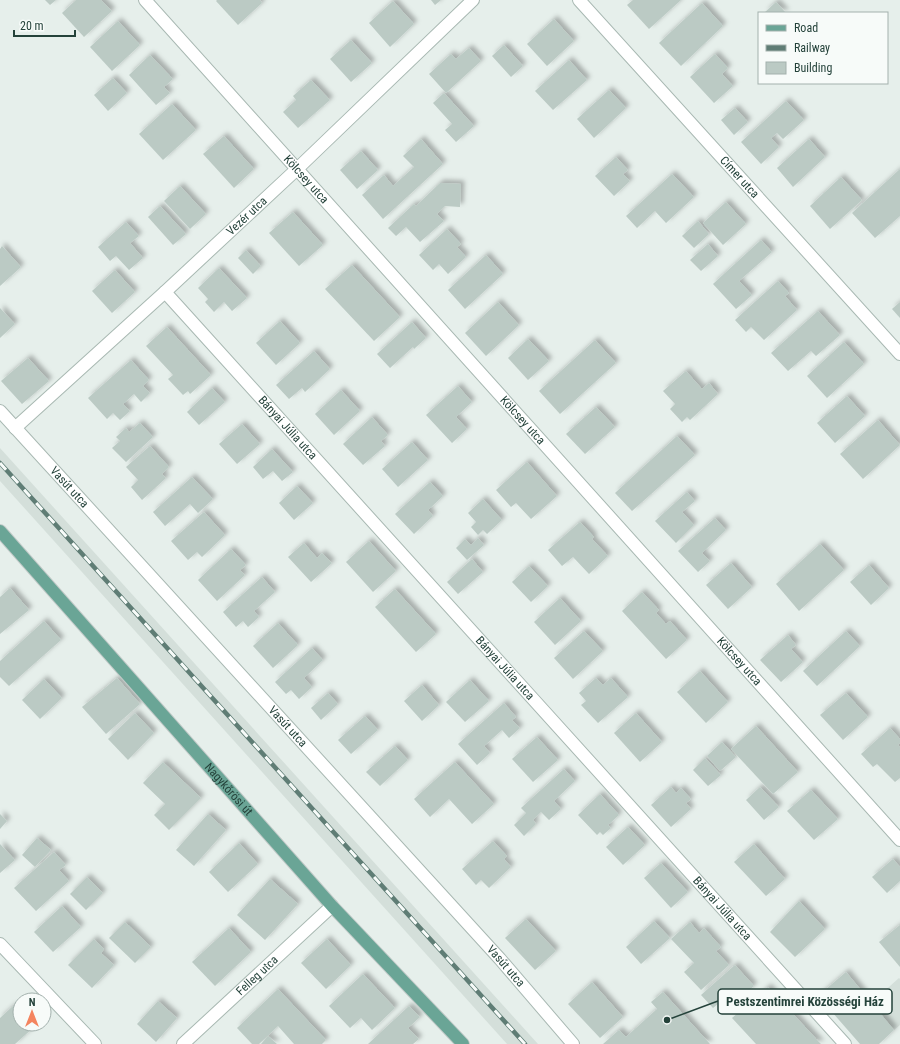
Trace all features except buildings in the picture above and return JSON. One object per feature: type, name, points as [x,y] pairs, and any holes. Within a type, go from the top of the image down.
[{"type":"main road","name":"Nagykőrösi út","points":[[0,531],[332,906],[463,1044]]},
{"type":"street","name":"Kölcsey utca","points":[[145,0],[900,840]]},
{"type":"street","name":"Vezér utca","points":[[15,428],[165,292],[297,169],[473,0]]},
{"type":"street","name":"Címer utca","points":[[578,0],[900,354]]},
{"type":"street","name":"Bányai Júlia utca","points":[[165,292],[845,1044]]},
{"type":"street","name":"Vasút utca","points":[[0,411],[494,953],[573,1044]]},
{"type":"street","name":"Felleg utca","points":[[183,1044],[332,906]]},
{"type":"street","points":[[0,944],[95,1044]]},
{"type":"shaded area","points":[[0,448],[538,1044],[507,1044],[0,481]]},
{"type":"shaded area","points":[[899,978],[900,1025],[894,1030],[871,1003]]},
{"type":"railway","points":[[0,463],[525,1044]]},
{"type":"place","name":"Pestszentimrei Közösségi Ház","points":[[667,1020]]}]
